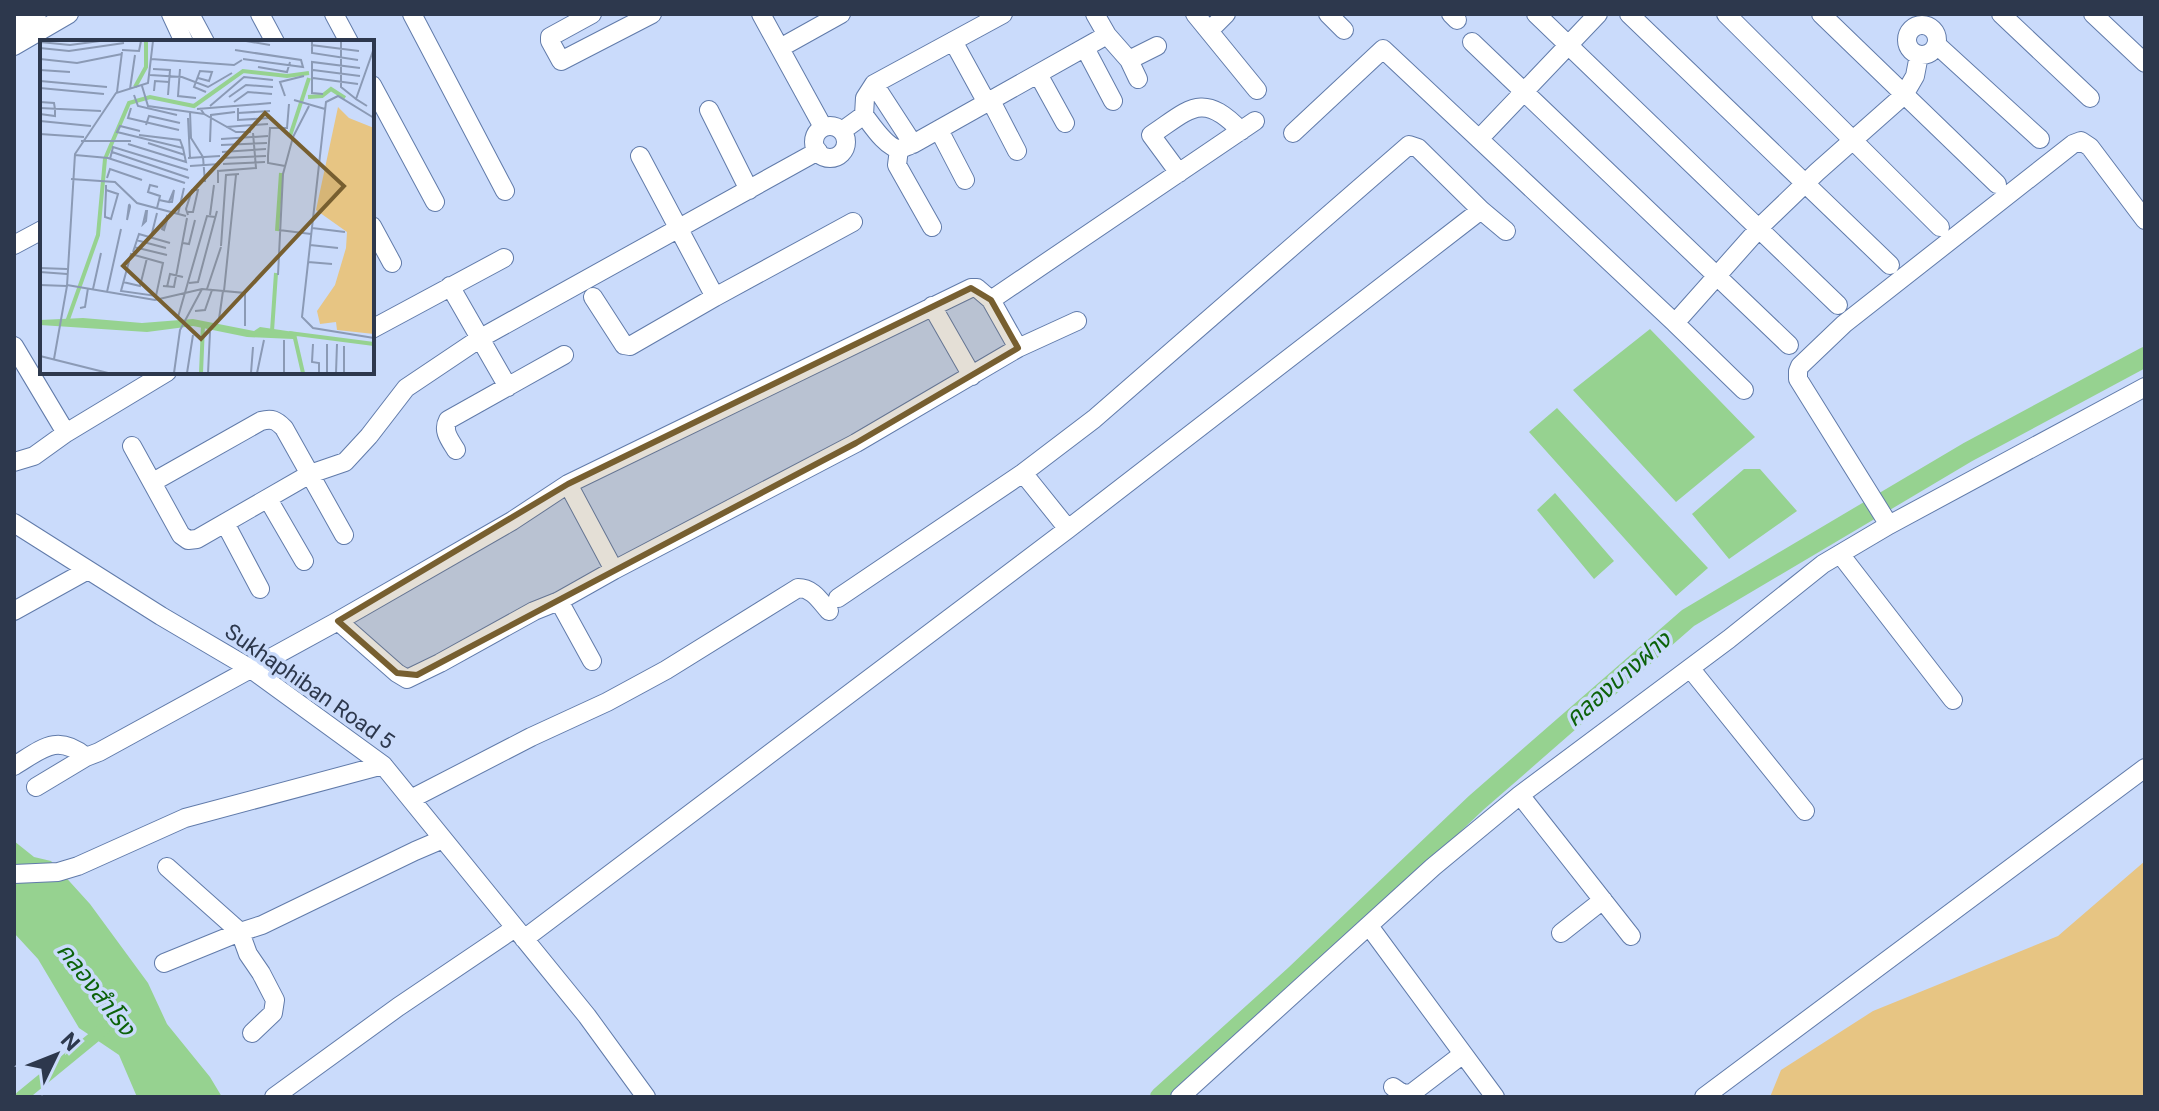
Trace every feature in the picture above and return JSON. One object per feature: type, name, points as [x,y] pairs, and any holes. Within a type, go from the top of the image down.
[{"type":"street","points":[[14,26],[37,14]]},
{"type":"street","points":[[14,46],[69,14]]},
{"type":"street","points":[[171,14],[183,40]]},
{"type":"street","points":[[190,14],[204,40]]},
{"type":"street","points":[[260,14],[274,40]]},
{"type":"street","points":[[334,14],[348,40]]},
{"type":"street","points":[[413,14],[505,191]]},
{"type":"street","points":[[587,15],[550,37],[561,61],[652,14]]},
{"type":"street","points":[[761,14],[832,129],[844,134],[846,144],[841,153],[832,157],[822,155],[815,147],[815,137],[832,129],[864,115]]},
{"type":"street","points":[[780,48],[841,14]]},
{"type":"street","points":[[1003,14],[874,84],[865,98],[864,115],[886,142],[906,146],[1107,35]]},
{"type":"street","points":[[1095,14],[1107,35],[1129,60],[1138,79]]},
{"type":"street","points":[[1195,14],[1257,90]]},
{"type":"street","points":[[1209,31],[1226,14]]},
{"type":"street","points":[[1328,14],[1344,30]]},
{"type":"street","points":[[1536,14],[1838,305]]},
{"type":"street","points":[[1479,139],[1598,14]]},
{"type":"street","points":[[1629,14],[1890,265]]},
{"type":"street","points":[[1726,14],[1940,227]]},
{"type":"street","points":[[1821,14],[1997,184]]},
{"type":"street","points":[[1922,28],[1928,54],[1919,55],[1910,49],[1908,34],[1946,14]]},
{"type":"street","points":[[2001,14],[2090,98]]},
{"type":"street","points":[[2093,14],[2145,63]]},
{"type":"street","points":[[1922,28],[2040,139]]},
{"type":"street","points":[[953,41],[1017,151]]},
{"type":"street","points":[[1472,42],[1789,345]]},
{"type":"street","points":[[1129,60],[1157,46]]},
{"type":"street","points":[[1085,48],[1113,101]]},
{"type":"street","points":[[1293,133],[1383,49],[1744,390]]},
{"type":"street","points":[[1675,323],[1759,229],[1904,95],[1915,76],[1919,55]]},
{"type":"street","points":[[1038,74],[1065,123]]},
{"type":"street","points":[[874,84],[906,146]]},
{"type":"street","points":[[374,89],[435,202]]},
{"type":"street","points":[[991,300],[1179,173],[1248,126],[1201,107],[1190,109],[1151,135],[1179,173]]},
{"type":"street","points":[[709,110],[749,190]]},
{"type":"street","points":[[939,130],[965,180]]},
{"type":"street","points":[[1884,516],[1798,379],[1800,366],[1844,324],[2073,144],[2081,141],[2090,147],[2145,220]]},
{"type":"street","points":[[411,799],[666,670],[798,588],[807,588],[834,605],[1023,473],[1094,419],[1409,145],[1418,148],[1506,231]]},
{"type":"street","points":[[906,146],[897,165],[932,227]]},
{"type":"street","points":[[132,446],[181,535],[188,540],[197,539],[310,474],[345,462],[406,388],[479,339],[818,151]]},
{"type":"street","points":[[640,156],[715,297]]},
{"type":"street","points":[[274,1097],[398,1007],[520,934],[1068,529],[1481,210]]},
{"type":"street","points":[[593,297],[624,345],[628,346],[853,222]]},
{"type":"street","points":[[374,230],[392,263]]},
{"type":"street","points":[[14,245],[40,231]]},
{"type":"street","points":[[374,328],[504,258]]},
{"type":"street","points":[[450,286],[508,387]]},
{"type":"street","points":[[36,787],[338,621],[512,521],[568,484],[971,288],[977,288],[991,300],[1018,348]]},
{"type":"street","points":[[932,306],[972,376]]},
{"type":"street","points":[[338,621],[407,679],[856,443],[1018,348],[1077,321]]},
{"type":"street","points":[[14,346],[66,433]]},
{"type":"street","points":[[456,450],[446,433],[448,420],[564,355]]},
{"type":"street","points":[[14,462],[34,456],[164,374]]},
{"type":"street","points":[[1180,1097],[1433,867],[1520,795],[1816,569],[1840,554],[1884,516],[2145,387]]},
{"type":"street","points":[[153,482],[270,418],[284,428],[344,535]]},
{"type":"street","points":[[1023,473],[1068,529]]},
{"type":"street","points":[[568,484],[614,570]]},
{"type":"street","points":[[268,499],[304,561]]},
{"type":"street","name":"Sukhaphiban Road 5","points":[[14,523],[251,669],[383,765],[587,1016],[646,1097]]},
{"type":"street","points":[[225,523],[260,589]]},
{"type":"street","points":[[1840,554],[1953,700]]},
{"type":"street","points":[[14,611],[88,570]]},
{"type":"street","points":[[559,601],[592,661]]},
{"type":"street","points":[[1690,668],[1805,811]]},
{"type":"street","points":[[14,766],[44,748],[64,743],[86,757]]},
{"type":"street","points":[[14,874],[58,872],[185,818],[383,765]]},
{"type":"street","points":[[1704,1097],[2145,768]]},
{"type":"street","points":[[1520,795],[1631,936]]},
{"type":"street","points":[[164,963],[262,925],[443,839]]},
{"type":"street","points":[[167,867],[240,932],[248,954],[275,1000],[273,1013],[252,1033]]},
{"type":"street","points":[[1561,933],[1603,900]]},
{"type":"street","points":[[1369,926],[1495,1097]]},
{"type":"street","points":[[1393,1087],[1403,1094],[1412,1093],[1463,1054]]},
{"type":"highlighted area","points":[[971,288],[991,300],[1018,348],[856,443],[417,675],[397,673],[338,621],[568,484]]},
{"type":"shaded area","points":[[2145,861],[2145,1097],[1770,1097],[1781,1070],[1873,1011],[2058,936]]},
{"type":"water","points":[[1650,329],[1755,437],[1676,502],[1573,390]]},
{"type":"water","points":[[1557,408],[1708,568],[1676,596],[1529,432]]},
{"type":"water","points":[[1744,469],[1760,469],[1797,511],[1729,559],[1692,514]]},
{"type":"water","points":[[1555,493],[1614,561],[1594,579],[1537,510]]},
{"type":"water","name":"คลองสำโรง","points":[[14,841],[34,857],[51,861],[90,904],[148,983],[167,1024],[210,1077],[222,1097],[137,1097],[119,1055],[79,1028],[38,959],[14,933]]},
{"type":"waterway","name":"คลองบางฝาง","points":[[1160,1097],[1293,977],[1476,803],[1688,618],[1968,452],[2145,357]]},
{"type":"waterway","name":"คลองสำโรง","points":[[21,1097],[104,1029]]}]
